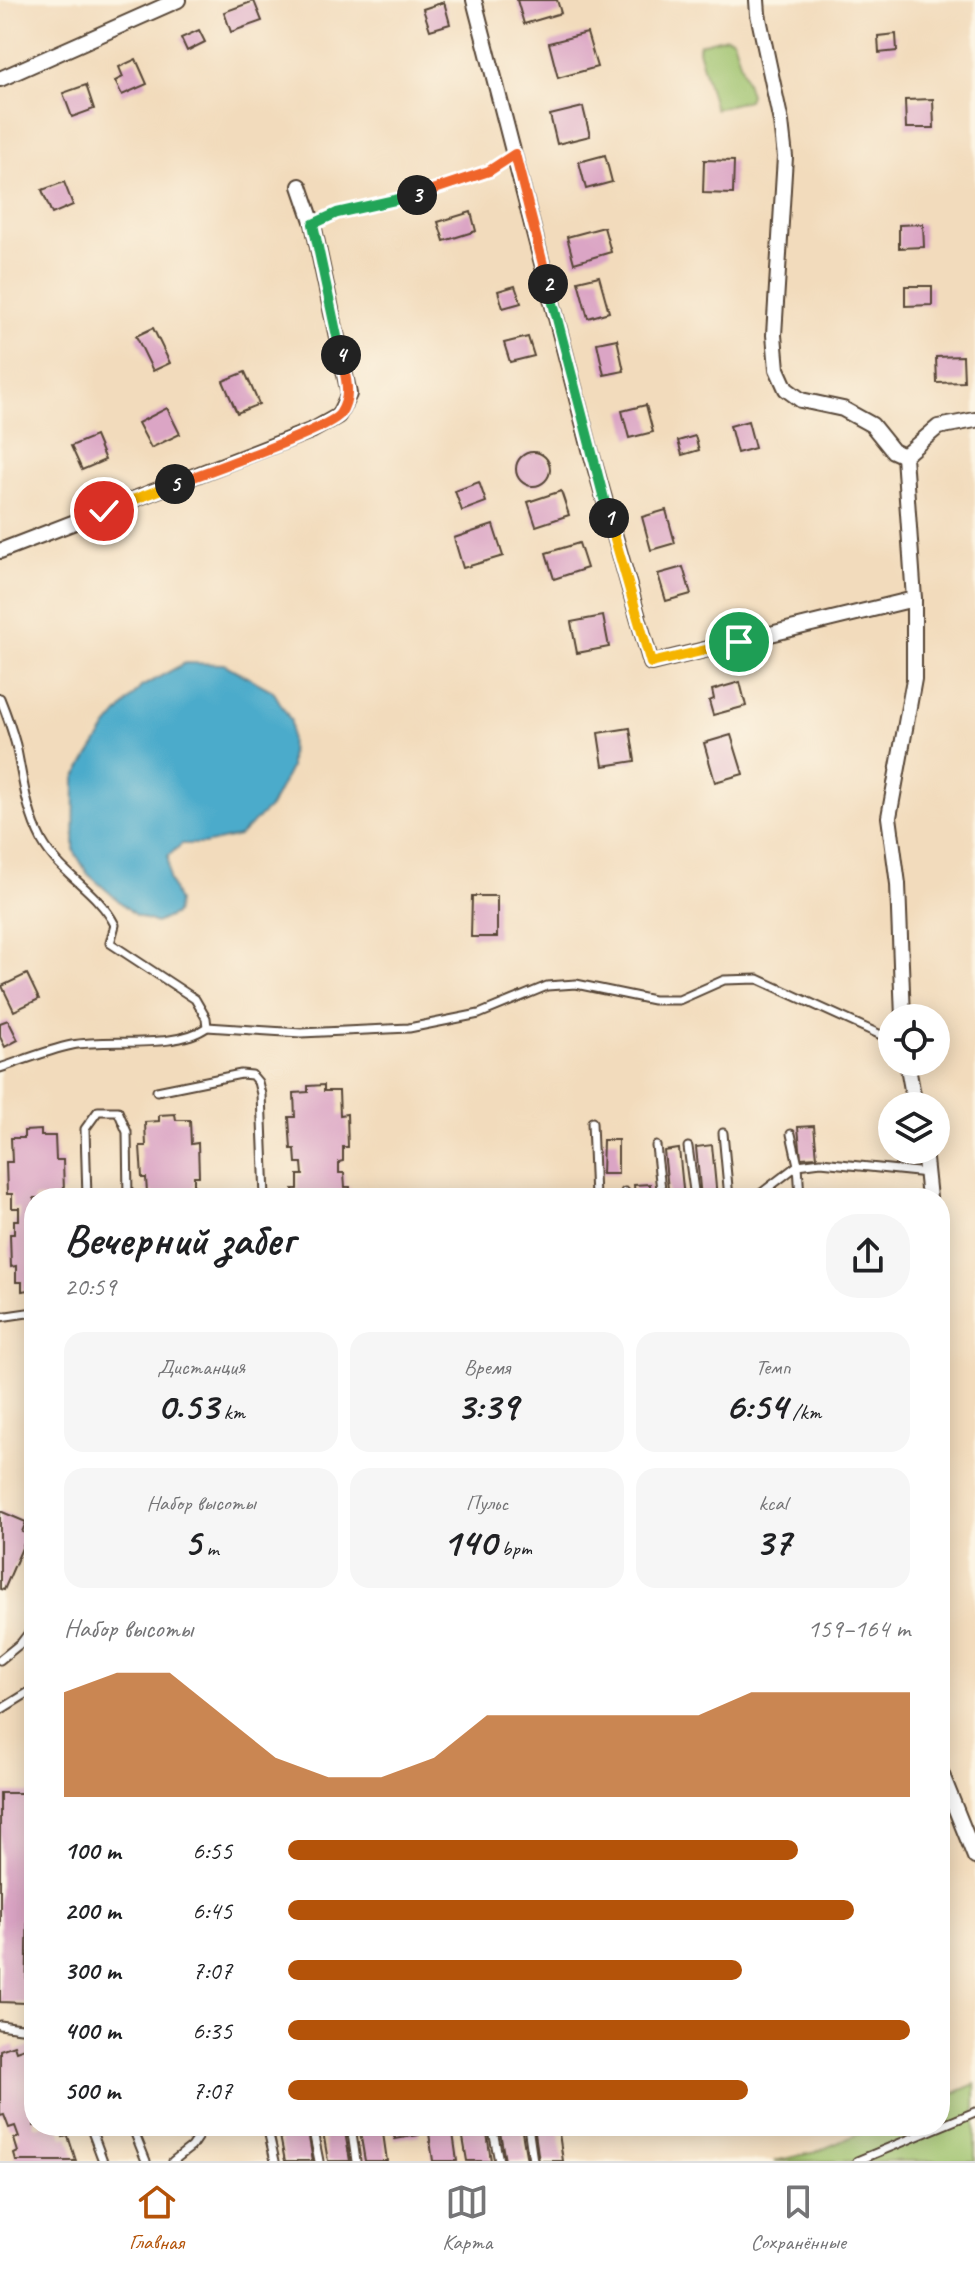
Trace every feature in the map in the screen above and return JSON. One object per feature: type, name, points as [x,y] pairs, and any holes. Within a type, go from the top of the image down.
[{"type":"street","points":[[0,79],[178,0]]},
{"type":"street","points":[[474,0],[590,449],[651,663],[914,599]]},
{"type":"street","points":[[757,0],[785,157],[774,335],[777,369],[786,389],[801,400],[843,409],[872,425],[893,451],[904,456]]},
{"type":"street","points":[[0,551],[313,430],[338,416],[349,394],[313,224],[300,186]]},
{"type":"street","points":[[904,456],[938,427],[975,420]]},
{"type":"street","points":[[902,1004],[898,884],[889,817],[914,679],[914,599],[904,456]]},
{"type":"street","points":[[926,1164],[928,1188]]},
{"type":"street","points":[[950,1795],[975,1857]]},
{"type":"lane","points":[[0,698],[16,745],[21,784],[30,812],[53,858],[106,907],[115,925],[110,943],[195,999],[206,1018],[207,1027]]},
{"type":"lane","points":[[0,1068],[73,1045],[142,1042],[198,1034],[207,1027],[301,1033],[409,1028],[479,1014],[547,986],[576,984],[653,1000],[679,1000],[724,980],[758,979],[878,1034]]},
{"type":"lane","points":[[157,1091],[241,1074],[252,1075],[258,1082],[261,1094],[265,1188]]},
{"type":"lane","points":[[87,1188],[85,1129],[98,1111],[118,1111],[127,1132],[128,1188]]},
{"type":"lane","points":[[592,1122],[595,1188]]},
{"type":"lane","points":[[723,1133],[728,1188]]},
{"type":"lane","points":[[791,1134],[799,1188]]},
{"type":"lane","points":[[656,1146],[661,1188]]},
{"type":"lane","points":[[688,1147],[694,1188]]},
{"type":"lane","points":[[770,1188],[798,1165],[821,1162],[927,1173]]},
{"type":"lane","points":[[0,1317],[24,1313]]},
{"type":"lane","points":[[0,1660],[24,1639]]},
{"type":"lane","points":[[0,1710],[24,1695]]},
{"type":"lane","points":[[0,2025],[24,2027]]},
{"type":"lane","points":[[950,2122],[975,2112]]},
{"type":"lane","points":[[94,2136],[103,2161]]},
{"type":"lane","points":[[136,2136],[146,2161]]},
{"type":"lane","points":[[173,2161],[191,2147],[198,2136]]},
{"type":"lane","points":[[269,2136],[275,2161]]},
{"type":"lane","points":[[314,2136],[319,2161]]},
{"type":"lane","points":[[352,2136],[356,2161]]},
{"type":"lane","points":[[494,2136],[499,2161]]},
{"type":"lane","points":[[529,2136],[533,2161]]},
{"type":"lane","points":[[857,2161],[917,2136]]},
{"type":"path","points":[[313,224],[337,213],[405,199],[489,171],[515,154]]},
{"type":"green space","points":[[726,37],[733,39],[750,95],[748,100],[715,109],[698,50],[700,44]]},
{"type":"green space","points":[[975,2084],[975,2161],[775,2161],[816,2152],[854,2136],[950,2136],[950,2095]]},
{"type":"water","points":[[185,663],[224,664],[273,691],[291,721],[290,768],[270,807],[239,836],[204,844],[182,844],[168,856],[169,879],[178,902],[175,914],[156,923],[135,915],[88,874],[74,851],[75,778],[107,727],[141,687]]},
{"type":"building","points":[[517,0],[557,0],[561,13],[524,24]]},
{"type":"building","points":[[254,1],[262,21],[231,32],[224,12]]},
{"type":"building","points":[[444,2],[450,24],[430,30],[423,9]]},
{"type":"building","points":[[199,30],[205,42],[187,51],[181,38]]},
{"type":"building","points":[[587,33],[597,67],[558,78],[549,43]]},
{"type":"building","points":[[896,34],[897,51],[879,53],[878,36]]},
{"type":"building","points":[[136,59],[147,84],[122,95],[115,81],[123,77],[119,67]]},
{"type":"building","points":[[86,85],[94,109],[72,117],[63,93]]},
{"type":"building","points":[[933,99],[934,128],[906,128],[905,100]]},
{"type":"building","points":[[583,107],[590,136],[557,144],[550,115]]},
{"type":"building","points":[[605,155],[612,182],[586,189],[579,162]]},
{"type":"building","points":[[704,160],[734,161],[733,194],[703,193]]},
{"type":"building","points":[[64,182],[73,205],[52,214],[42,190]]},
{"type":"building","points":[[471,212],[476,231],[444,241],[438,222]]},
{"type":"building","points":[[923,224],[924,247],[899,248],[899,225]]},
{"type":"building","points":[[604,227],[611,252],[574,263],[567,237]]},
{"type":"building","points":[[599,276],[609,312],[588,318],[578,281]]},
{"type":"building","points":[[515,286],[521,303],[503,308],[498,291]]},
{"type":"building","points":[[905,286],[932,286],[932,305],[905,306]]},
{"type":"building","points":[[153,328],[170,363],[153,371],[136,336]]},
{"type":"building","points":[[528,337],[534,356],[510,362],[504,343]]},
{"type":"building","points":[[617,339],[624,371],[604,375],[597,343]]},
{"type":"building","points":[[963,356],[964,382],[937,383],[936,357]]},
{"type":"building","points":[[245,372],[259,404],[237,413],[223,381]]},
{"type":"building","points":[[646,405],[653,432],[629,438],[622,411]]},
{"type":"building","points":[[167,408],[180,434],[151,448],[138,423]]},
{"type":"building","points":[[748,421],[755,448],[737,453],[730,426]]},
{"type":"building","points":[[95,436],[105,460],[82,470],[71,446]]},
{"type":"building","points":[[695,436],[699,450],[682,455],[678,441]]},
{"type":"building","points":[[533,452],[545,457],[550,469],[545,481],[533,486],[521,481],[516,469],[521,457]]},
{"type":"building","points":[[479,482],[486,502],[462,511],[455,491]]},
{"type":"building","points":[[561,491],[569,515],[536,526],[528,502]]},
{"type":"building","points":[[666,510],[675,543],[651,550],[642,517]]},
{"type":"building","points":[[493,525],[503,556],[463,568],[454,538]]},
{"type":"building","points":[[579,543],[587,568],[554,579],[546,553]]},
{"type":"building","points":[[683,567],[691,594],[666,601],[658,574]]},
{"type":"building","points":[[603,616],[609,647],[577,653],[571,622]]},
{"type":"building","points":[[740,682],[746,706],[713,715],[709,701],[714,699],[712,690]]},
{"type":"building","points":[[630,728],[635,761],[603,766],[598,733]]},
{"type":"building","points":[[731,735],[743,774],[715,782],[704,743]]},
{"type":"building","points":[[472,896],[497,896],[497,937],[471,937]]},
{"type":"building","points":[[27,974],[39,999],[14,1011],[2,986]]},
{"type":"building","points":[[8,1020],[18,1040],[5,1047],[0,1037],[0,1023]]},
{"type":"building","points":[[324,1085],[324,1091],[339,1091],[340,1115],[347,1114],[348,1147],[343,1147],[339,1173],[344,1173],[345,1187],[350,1188],[298,1188],[298,1175],[303,1175],[302,1163],[296,1163],[295,1149],[291,1149],[289,1117],[295,1117],[294,1093],[308,1092],[308,1086]]},
{"type":"building","points":[[175,1114],[176,1120],[190,1120],[191,1144],[198,1143],[199,1176],[194,1176],[194,1188],[147,1188],[146,1178],[142,1178],[140,1146],[146,1146],[145,1122],[159,1121],[159,1115]]},
{"type":"building","points":[[814,1126],[817,1157],[801,1158],[798,1127]]},
{"type":"building","points":[[41,1130],[41,1136],[55,1136],[56,1160],[63,1160],[64,1188],[24,1188],[22,1291],[22,1282],[16,1282],[16,1266],[11,1267],[10,1234],[14,1234],[14,1220],[19,1220],[19,1208],[12,1208],[12,1194],[7,1194],[6,1162],[12,1162],[11,1138],[24,1138],[24,1131]]},
{"type":"building","points":[[603,1140],[618,1140],[618,1174],[602,1174]]},
{"type":"building","points":[[712,1145],[716,1188],[700,1188],[696,1147]]},
{"type":"building","points":[[679,1149],[683,1188],[668,1188],[664,1151]]},
{"type":"building","points":[[650,1184],[650,1188],[634,1188],[634,1185]]},
{"type":"building","points":[[0,1511],[24,1521],[24,1543],[4,1590],[0,1589]]},
{"type":"building","points":[[0,1793],[24,1793],[24,2003],[0,2002]]},
{"type":"building","points":[[14,2045],[16,2051],[24,2048],[24,2136],[68,2136],[76,2161],[16,2161],[14,2154],[18,2152],[14,2139],[19,2137],[15,2126],[9,2128],[4,2115],[0,2116],[0,2050]]},
{"type":"building","points":[[280,2136],[309,2136],[313,2161],[285,2161]]},
{"type":"building","points":[[324,2136],[346,2136],[350,2161],[328,2161]]},
{"type":"building","points":[[361,2136],[383,2136],[387,2161],[365,2161]]},
{"type":"building","points":[[429,2136],[453,2136],[457,2161],[433,2161]]},
{"type":"building","points":[[463,2136],[487,2136],[491,2161],[467,2161]]},
{"type":"building","points":[[501,2136],[523,2136],[527,2161],[505,2161]]},
{"type":"building","points":[[535,2136],[559,2136],[563,2161],[539,2161]]},
{"type":"route","points":[[104,511],[313,430],[338,416],[349,394],[313,224],[337,213],[405,199],[489,171],[515,154],[590,449],[651,663],[739,642]]}]
